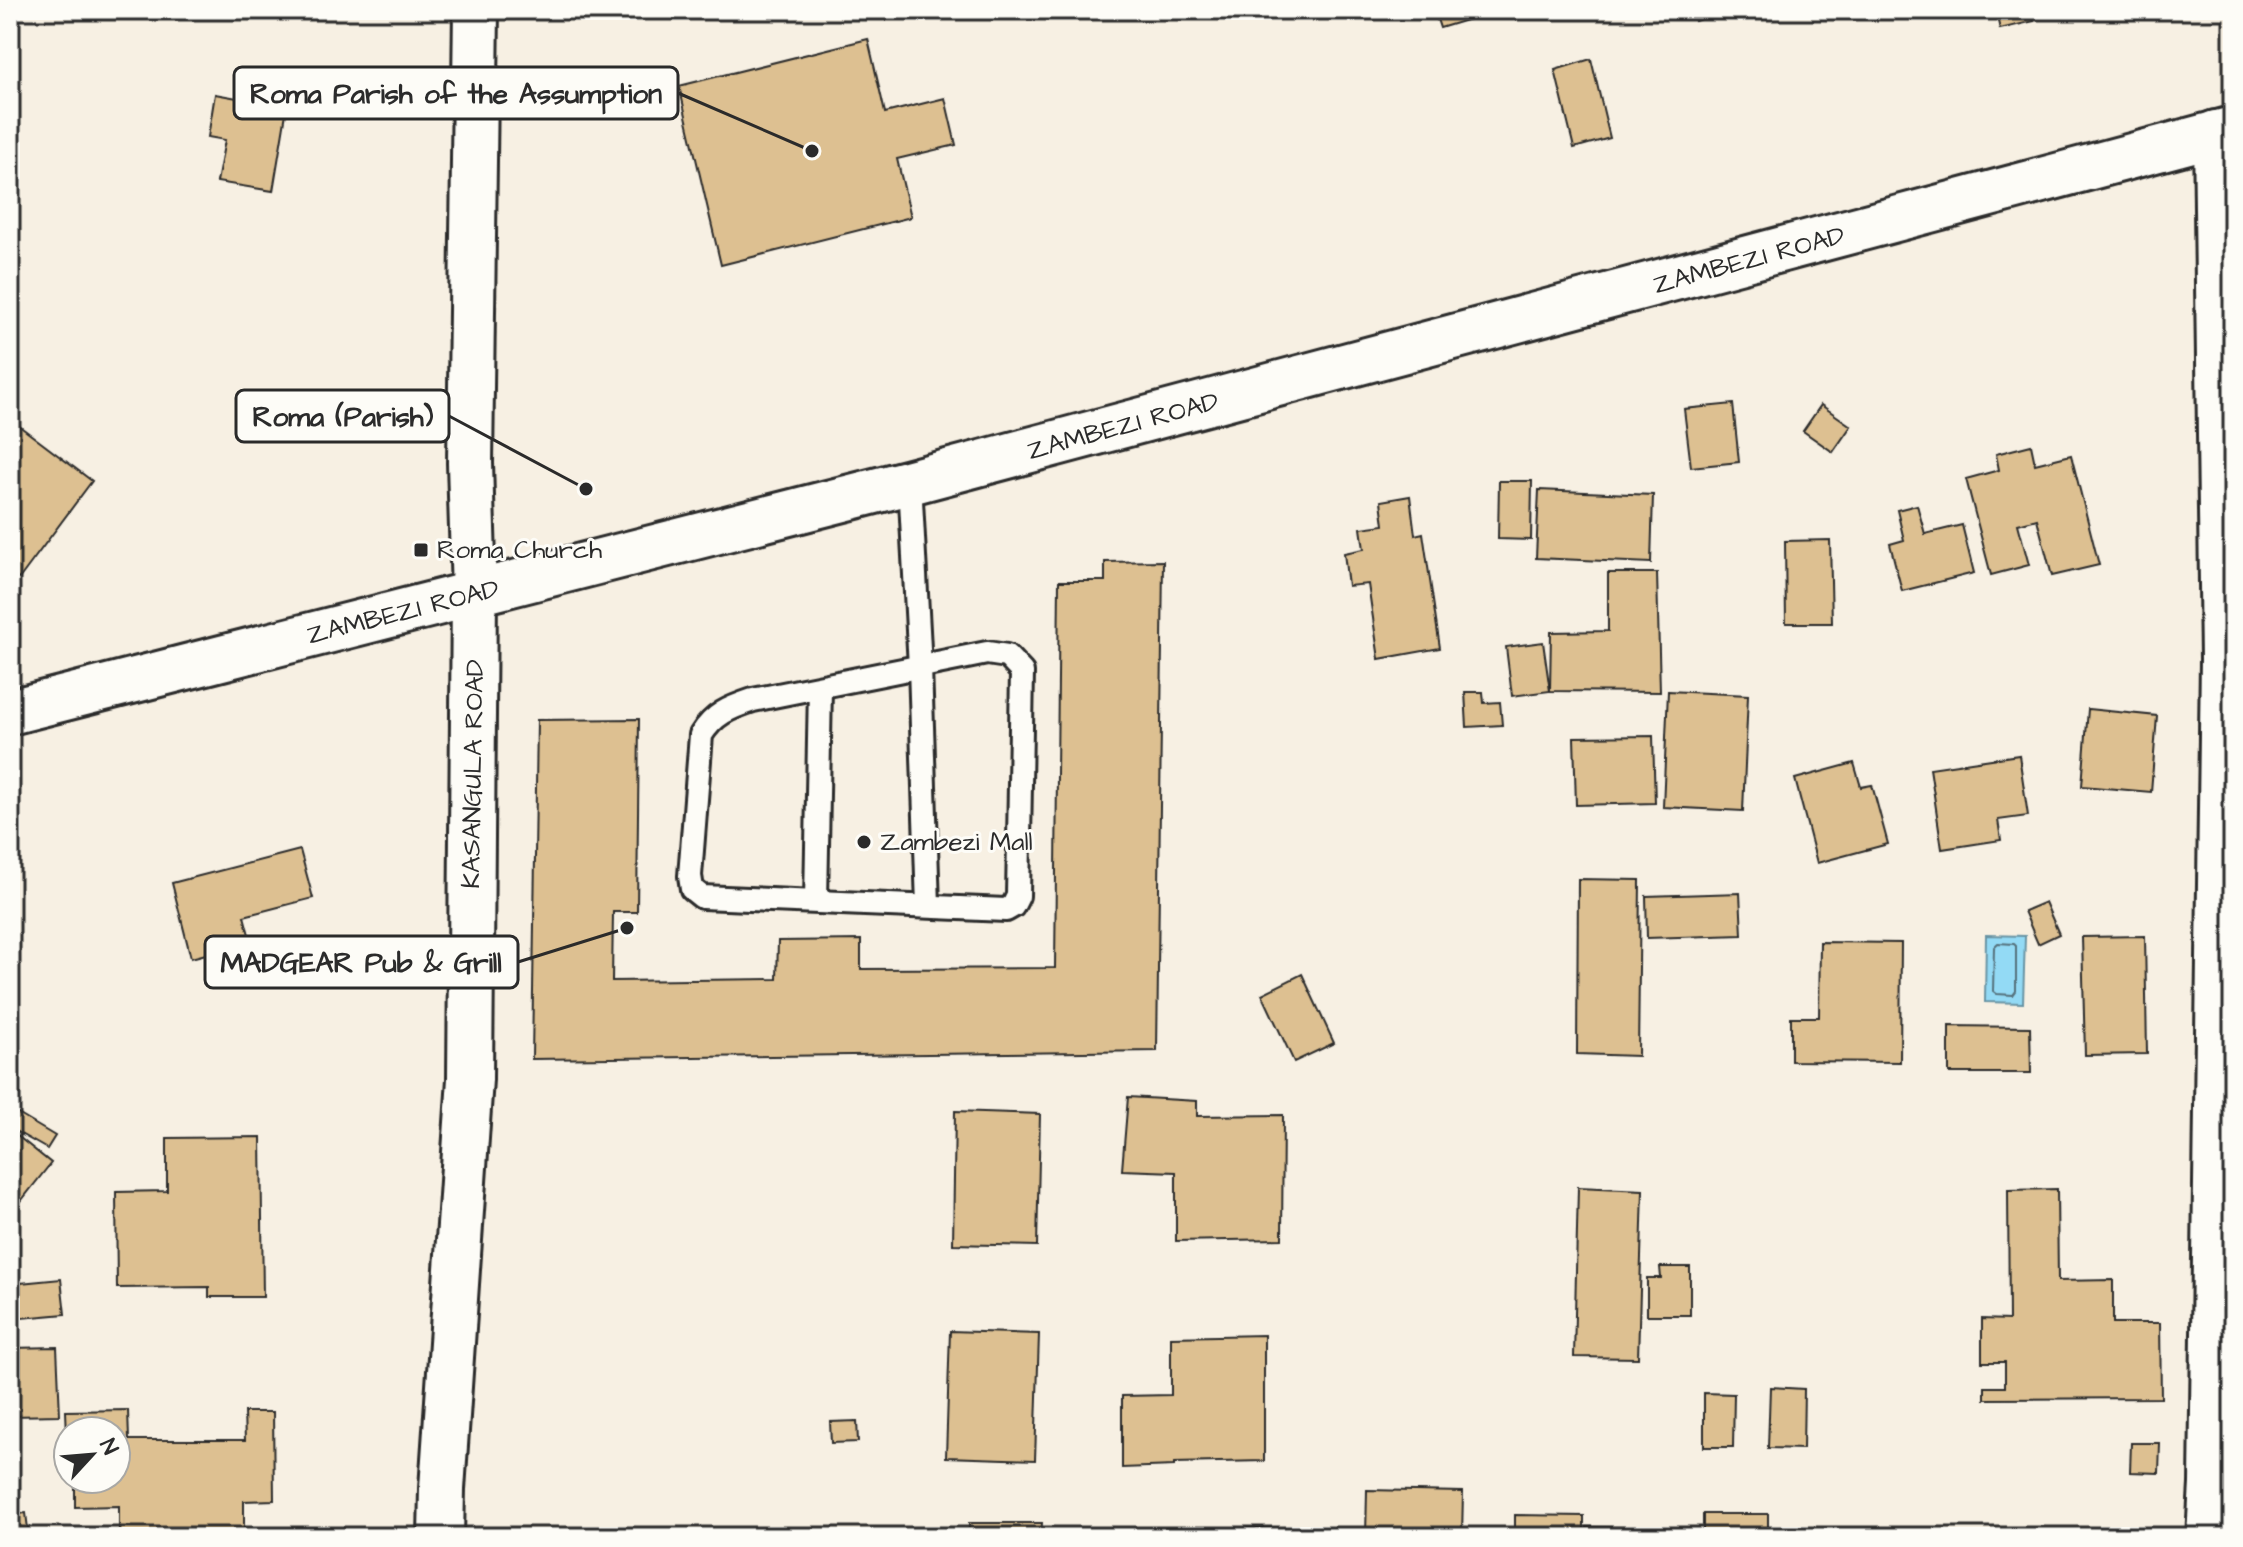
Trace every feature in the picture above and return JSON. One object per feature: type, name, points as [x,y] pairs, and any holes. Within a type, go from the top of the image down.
[{"type":"main road","name":"KASANGULA ROAD","points":[[441,1537],[470,1079],[474,594],[470,463],[476,10]]},
{"type":"main road","name":"ZAMBEZI ROAD","points":[[10,712],[910,482],[2224,131]]},
{"type":"main road","points":[[2209,1537],[2223,659],[2224,131]]},
{"type":"lane","points":[[910,482],[928,906]]},
{"type":"lane","points":[[987,653],[1007,656],[1022,672],[1018,896],[1013,906],[1006,910],[702,897],[692,889],[690,876],[701,735],[721,711],[753,700],[820,687],[987,653]]},
{"type":"lane","points":[[816,901],[820,687]]},
{"type":"water","points":[[1986,935],[2025,936],[2023,1003],[1985,1002]]},
{"type":"building","points":[[1434,10],[1500,10],[1440,28]]},
{"type":"building","points":[[1692,10],[1729,10],[1695,21]]},
{"type":"building","points":[[1995,10],[2031,10],[2034,21],[2000,29]]},
{"type":"building","points":[[868,39],[885,113],[945,98],[956,145],[897,159],[911,217],[721,265],[679,86]]},
{"type":"building","points":[[1591,59],[1610,138],[1574,148],[1555,70]]},
{"type":"building","points":[[215,94],[287,107],[273,191],[217,182],[225,140],[208,137]]},
{"type":"building","points":[[1733,404],[1739,462],[1691,467],[1684,409]]},
{"type":"building","points":[[1821,405],[1851,426],[1833,452],[1803,431]]},
{"type":"building","points":[[10,419],[92,481],[19,579],[10,573]]},
{"type":"building","points":[[2031,445],[2035,464],[2071,455],[2099,565],[2052,576],[2037,519],[2018,524],[2029,565],[1991,575],[1966,479],[1999,470],[1996,454]]},
{"type":"building","points":[[1499,481],[1532,481],[1531,540],[1498,539]]},
{"type":"building","points":[[1539,490],[1653,495],[1651,563],[1536,558]]},
{"type":"building","points":[[1410,496],[1415,535],[1423,533],[1440,648],[1379,659],[1368,584],[1348,586],[1344,553],[1364,549],[1361,528],[1384,525],[1381,501]]},
{"type":"building","points":[[1917,505],[1925,534],[1962,525],[1974,573],[1902,591],[1890,544],[1904,540],[1897,510]]},
{"type":"building","points":[[1830,540],[1832,623],[1786,623],[1785,541]]},
{"type":"building","points":[[1163,561],[1157,1051],[532,1059],[537,720],[639,719],[637,912],[613,912],[612,981],[777,979],[778,941],[861,940],[861,969],[1055,968],[1059,581],[1105,581],[1105,562]]},
{"type":"building","points":[[1608,573],[1657,573],[1660,692],[1550,691],[1551,632],[1608,631]]},
{"type":"building","points":[[1543,642],[1550,691],[1512,696],[1506,647]]},
{"type":"building","points":[[1668,691],[1748,695],[1743,811],[1663,807]]},
{"type":"building","points":[[1465,692],[1483,692],[1484,703],[1500,702],[1502,725],[1467,727]]},
{"type":"building","points":[[2088,709],[2157,716],[2151,792],[2082,786]]},
{"type":"building","points":[[1653,736],[1655,803],[1576,805],[1574,737]]},
{"type":"building","points":[[2019,755],[2028,816],[1998,820],[2001,840],[1942,849],[1930,768]]},
{"type":"building","points":[[1854,763],[1861,787],[1872,785],[1888,844],[1817,863],[1795,779]]},
{"type":"building","points":[[300,850],[313,898],[244,916],[251,942],[191,958],[172,883]]},
{"type":"building","points":[[1578,879],[1640,880],[1638,1056],[1577,1054]]},
{"type":"building","points":[[1740,893],[1742,935],[1647,938],[1646,896]]},
{"type":"building","points":[[2045,902],[2059,934],[2038,944],[2024,911]]},
{"type":"building","points":[[2145,936],[2147,1054],[2085,1055],[2082,937]]},
{"type":"building","points":[[1820,942],[1901,943],[1900,1062],[1791,1061],[1791,1017],[1819,1017]]},
{"type":"building","points":[[1302,974],[1334,1043],[1294,1062],[1262,994]]},
{"type":"building","points":[[1949,1026],[2030,1027],[2031,1073],[1949,1073]]},
{"type":"building","points":[[1128,1097],[1197,1101],[1197,1116],[1283,1115],[1282,1239],[1176,1241],[1176,1172],[1122,1170]]},
{"type":"building","points":[[13,1111],[55,1136],[47,1149],[10,1128]]},
{"type":"building","points":[[955,1111],[1040,1114],[1037,1246],[953,1244]]},
{"type":"building","points":[[10,1130],[51,1163],[10,1215]]},
{"type":"building","points":[[261,1137],[263,1297],[209,1297],[209,1287],[117,1288],[116,1192],[167,1191],[167,1138]]},
{"type":"building","points":[[1578,1187],[1643,1190],[1638,1358],[1574,1357]]},
{"type":"building","points":[[2057,1189],[2058,1281],[2113,1280],[2113,1323],[2160,1323],[2161,1398],[1985,1399],[1985,1387],[2005,1387],[2005,1362],[1982,1362],[1982,1319],[2009,1320],[2008,1190]]},
{"type":"building","points":[[1660,1267],[1690,1267],[1690,1315],[1647,1315],[1647,1278],[1661,1278]]},
{"type":"building","points":[[61,1279],[65,1314],[10,1319],[10,1284]]},
{"type":"building","points":[[950,1331],[1039,1334],[1035,1460],[946,1457]]},
{"type":"building","points":[[1264,1335],[1264,1461],[1174,1463],[1174,1466],[1122,1468],[1122,1396],[1171,1395],[1171,1337]]},
{"type":"building","points":[[57,1347],[60,1415],[10,1416],[10,1348]]},
{"type":"building","points":[[1770,1387],[1804,1389],[1803,1449],[1768,1448]]},
{"type":"building","points":[[1704,1393],[1734,1394],[1733,1447],[1704,1447]]},
{"type":"building","points":[[128,1410],[128,1415],[66,1415],[66,1411]]},
{"type":"building","points":[[244,1412],[273,1412],[274,1500],[244,1501],[244,1537],[119,1537],[119,1506],[75,1507],[75,1495],[132,1495],[132,1440],[245,1440]]},
{"type":"building","points":[[857,1421],[858,1442],[831,1443],[830,1422]]},
{"type":"building","points":[[2131,1443],[2160,1443],[2159,1473],[2130,1472]]},
{"type":"building","points":[[1367,1490],[1463,1492],[1462,1537],[1366,1537]]},
{"type":"building","points":[[26,1513],[29,1537],[10,1537],[10,1515]]},
{"type":"building","points":[[1703,1514],[1768,1514],[1768,1537],[1703,1537]]},
{"type":"building","points":[[1515,1515],[1584,1516],[1584,1537],[1482,1537],[1482,1533],[1515,1534]]},
{"type":"building","points":[[969,1523],[1042,1523],[1041,1537],[969,1537]]},
{"type":"building","points":[[1587,1527],[1656,1528],[1655,1536],[1688,1537],[1587,1537]]},
{"type":"building","points":[[1248,1528],[1321,1528],[1321,1537],[1248,1537]]},
{"type":"place","name":"Roma Parish of the Assumption","points":[[812,151]]},
{"type":"place","name":"Roma (Parish)","points":[[586,489]]},
{"type":"place","name":"Roma Church","points":[[421,550]]},
{"type":"place","name":"Zambezi Mall","points":[[864,842]]},
{"type":"place","name":"MADGEAR Pub & Grill","points":[[627,928]]}]
